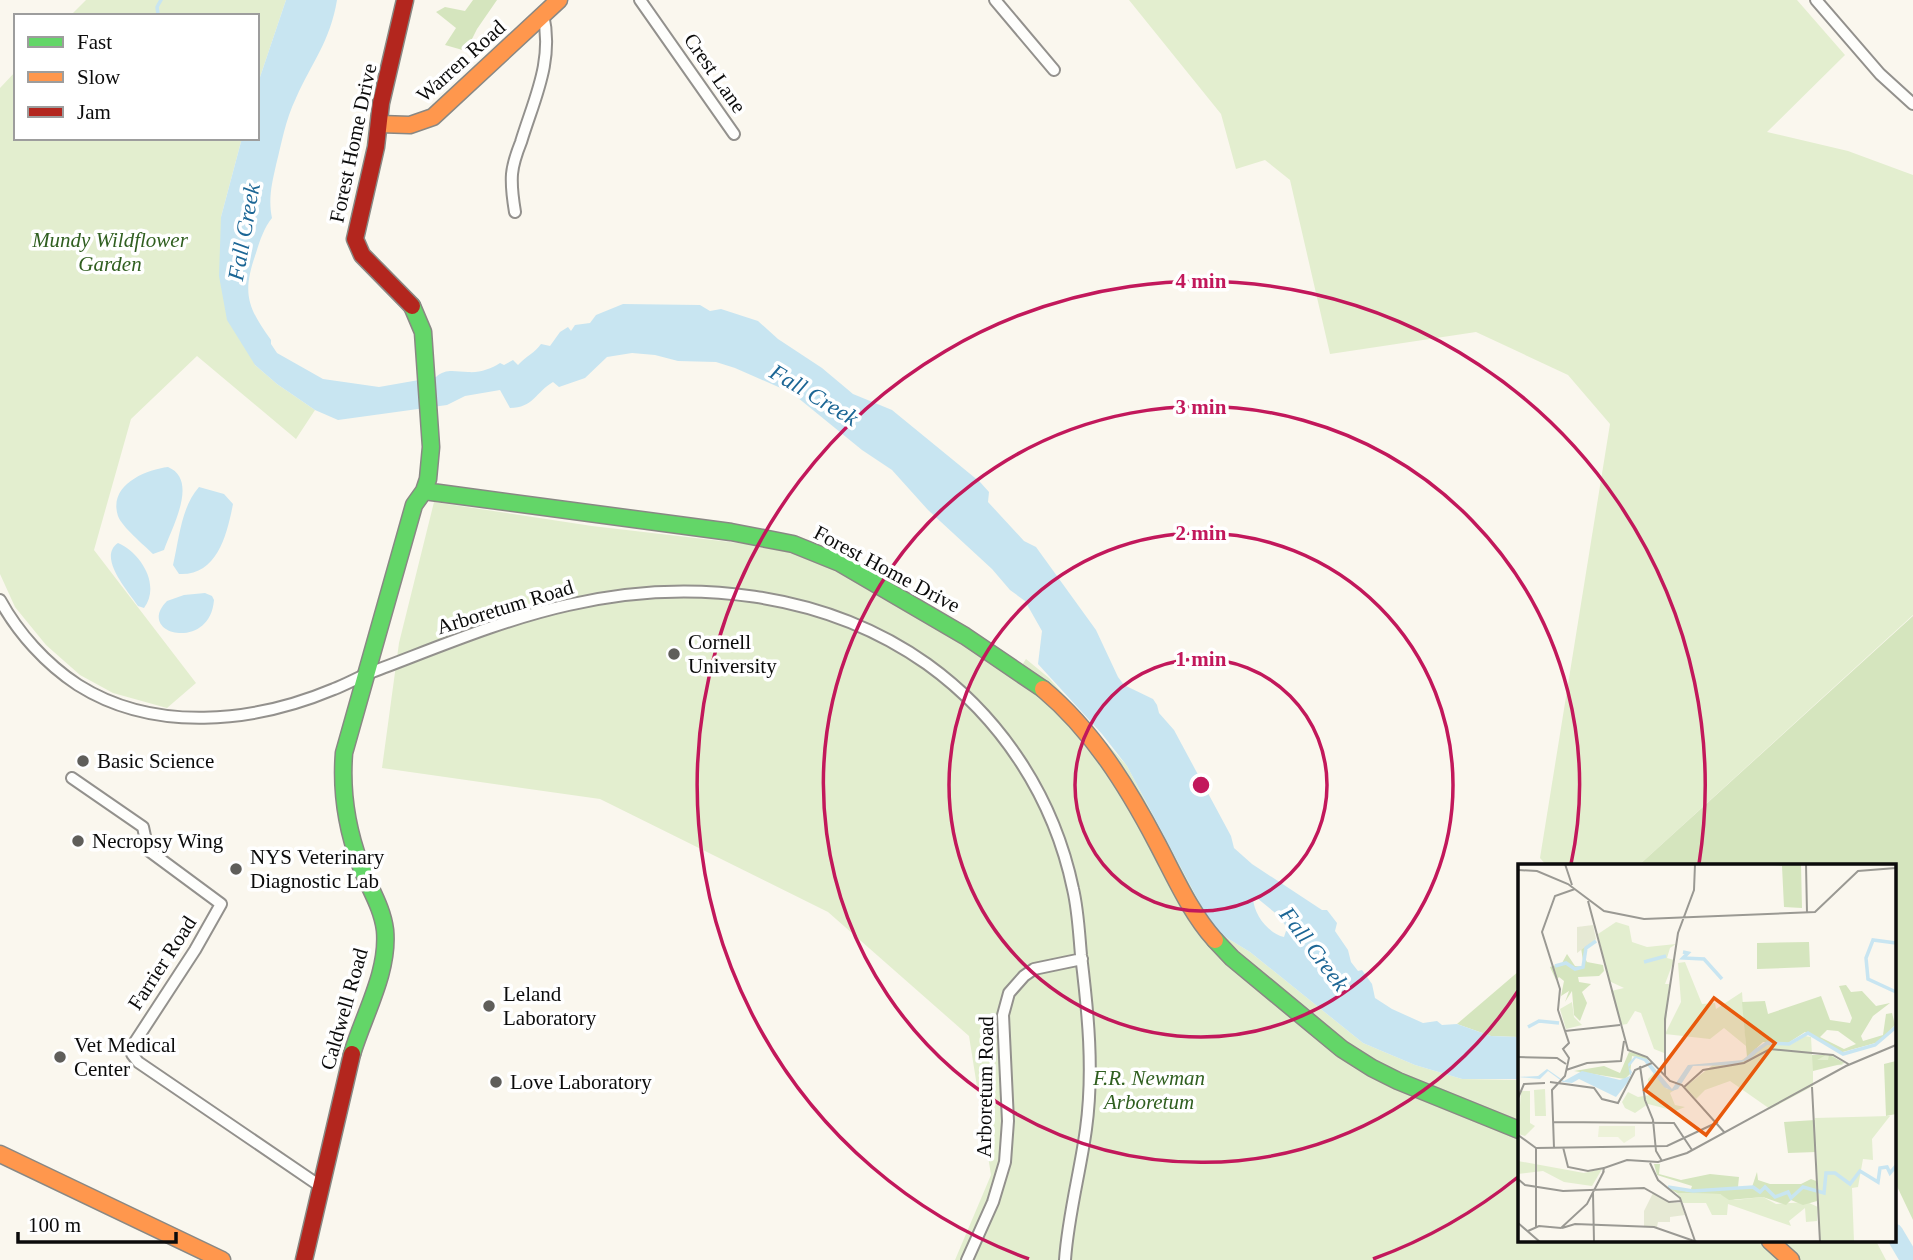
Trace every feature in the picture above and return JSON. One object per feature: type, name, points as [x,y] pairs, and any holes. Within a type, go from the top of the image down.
[{"type":"street","name":"Forest Home Drive","points":[[405,0],[381,103],[355,239],[362,255],[404,294],[424,332],[430,436],[430,462],[424,491],[742,534],[793,544],[841,563],[954,629],[1057,701],[1101,750],[1136,803],[1194,913],[1232,958],[1342,1049],[1372,1068],[1518,1130]]},
{"type":"street","name":"Warren Road","points":[[379,124],[410,125],[433,117],[559,0]]},
{"type":"street","name":"Crest Lane","points":[[640,0],[734,134]]},
{"type":"street","points":[[995,0],[1054,70]]},
{"type":"street","points":[[1816,0],[1880,74],[1913,104]]},
{"type":"street","points":[[516,212],[512,173],[526,124],[542,83],[547,37],[543,14]]},
{"type":"street","name":"Caldwell Road","points":[[304,1260],[355,1043],[385,945],[384,920],[355,848],[343,773],[346,741],[414,505],[424,491]]},
{"type":"street","name":"Arboretum Road","points":[[0,600],[30,643],[66,677],[110,702],[154,716],[177,718],[233,715],[270,709],[331,691],[365,675],[503,623],[566,605],[636,594],[680,591],[730,593],[779,601],[836,616],[906,650],[967,696],[993,724],[1016,755],[1046,808],[1074,891],[1090,1065],[1086,1126],[1065,1260]]},
{"type":"street","name":"Farrier Road","points":[[72,778],[143,827],[148,850],[221,904],[195,950],[132,1045],[132,1054],[138,1062],[320,1186]]},
{"type":"street","name":"Arboretum Road","points":[[967,1260],[993,1202],[1004,1162],[1008,1121],[1003,1015],[1005,1004],[1016,983],[1034,969],[1082,959]]},
{"type":"street","points":[[0,1154],[222,1260]]},
{"type":"street","points":[[1771,1242],[1791,1260]]},
{"type":"green space","points":[[86,0],[286,0],[259,80],[259,14],[72,14]]},
{"type":"green space","points":[[473,0],[497,0],[466,51],[445,45],[456,28],[436,12],[445,7],[465,11]]},
{"type":"green space","points":[[1129,0],[1797,0],[1845,55],[1767,132],[1848,151],[1913,175],[1913,615],[1640,864],[1545,864],[1540,858],[1610,424],[1568,375],[1476,332],[1330,354],[1290,180],[1265,160],[1236,169],[1221,114]]},
{"type":"green space","name":"Mundy Wildflower Garden","points":[[14,73],[14,140],[241,140],[221,217],[255,365],[315,410],[296,439],[197,356],[131,419],[94,550],[196,683],[167,708],[113,693],[80,675],[46,645],[15,607],[0,574],[0,88]]},
{"type":"green space","name":"F.R. Newman Arboretum","points":[[434,502],[592,526],[772,547],[802,554],[832,568],[957,641],[1013,679],[1026,659],[1049,678],[1127,766],[1207,917],[1222,935],[1250,952],[1363,1043],[1415,1065],[1462,1079],[1518,1080],[1518,1242],[1877,1242],[1886,1260],[955,1260],[991,1175],[969,1036],[828,912],[600,799],[382,768],[399,643]]},
{"type":"green space","points":[[1913,616],[1913,1220],[1896,1184],[1896,864],[1640,864]]},
{"type":"green space","points":[[1518,972],[1518,1037],[1491,1036],[1457,1024]]},
{"type":"water","points":[[286,0],[337,0],[330,28],[286,123],[272,185],[272,218],[261,239],[249,279],[252,309],[277,353],[323,379],[379,387],[436,377],[447,371],[481,371],[513,360],[518,365],[541,344],[550,346],[560,332],[568,327],[571,331],[575,325],[590,323],[596,315],[623,304],[700,305],[710,311],[721,309],[758,321],[853,394],[892,410],[980,482],[989,492],[988,502],[1024,541],[1036,547],[1096,630],[1124,685],[1153,699],[1159,713],[1174,730],[1231,836],[1234,848],[1252,864],[1322,910],[1327,910],[1337,923],[1335,931],[1348,950],[1351,962],[1358,971],[1362,970],[1372,984],[1375,998],[1423,1023],[1437,1021],[1442,1025],[1457,1024],[1491,1036],[1518,1037],[1518,1079],[1462,1079],[1415,1065],[1363,1043],[1250,952],[1222,935],[1207,917],[1127,766],[1102,734],[1038,664],[1042,631],[1025,601],[1010,590],[992,569],[928,510],[892,470],[862,450],[792,393],[716,362],[678,361],[632,353],[607,357],[585,378],[559,387],[553,382],[529,402],[518,407],[510,408],[500,390],[465,396],[447,405],[338,420],[315,410],[255,365],[227,320],[219,276],[221,217],[241,140],[259,140],[259,80]],"holes":[[[1253,898],[1257,898],[1279,916],[1287,928],[1284,937],[1273,932],[1263,922],[1256,911]]]},
{"type":"water","points":[[168,467],[177,473],[182,482],[181,505],[164,550],[153,554],[124,525],[118,516],[116,505],[123,488],[131,481]]},
{"type":"water","points":[[199,487],[224,494],[233,504],[231,516],[223,540],[211,561],[192,573],[179,574],[173,565],[182,524],[188,504]]},
{"type":"water","points":[[118,543],[134,554],[146,571],[150,590],[144,608],[138,606],[112,565],[112,549]]},
{"type":"water","points":[[205,593],[214,600],[209,617],[200,627],[177,633],[166,629],[160,622],[159,613],[167,601],[184,595]]},
{"type":"waterway","points":[[158,14],[157,7],[161,0]]},
{"type":"waterway","name":"Fall Creek","points":[[1896,1236],[1910,1260]]},
{"type":"traffic: fast","points":[[352,1054],[379,977],[385,930],[352,837],[344,796],[344,753],[414,505],[424,491],[428,479],[431,447],[423,332],[412,306]]},
{"type":"traffic: fast","points":[[424,491],[731,532],[793,544],[840,563],[965,636],[1043,689]]},
{"type":"traffic: fast","points":[[1215,940],[1232,958],[1342,1049],[1372,1068],[1518,1130]]},
{"type":"traffic: slow","points":[[379,124],[410,125],[433,117],[559,0]]},
{"type":"traffic: slow","points":[[1043,689],[1078,723],[1108,760],[1146,822],[1190,906],[1215,940]]},
{"type":"traffic: slow","points":[[0,1154],[222,1260]]},
{"type":"traffic: slow","points":[[1771,1242],[1791,1260]]},
{"type":"traffic: jam","points":[[405,0],[381,103],[376,147],[355,239],[362,255],[412,306]]},
{"type":"traffic: jam","points":[[304,1260],[352,1054]]},
{"type":"place","name":"Cornell University","points":[[674,654]]},
{"type":"place","name":"Basic Science","points":[[83,761]]},
{"type":"place","name":"Necropsy Wing","points":[[78,841]]},
{"type":"place","name":"NYS Veterinary Diagnostic Lab","points":[[236,869]]},
{"type":"place","name":"Leland Laboratory","points":[[489,1006]]},
{"type":"place","name":"Vet Medical Center","points":[[60,1057]]},
{"type":"place","name":"Love Laboratory","points":[[496,1082]]}]
